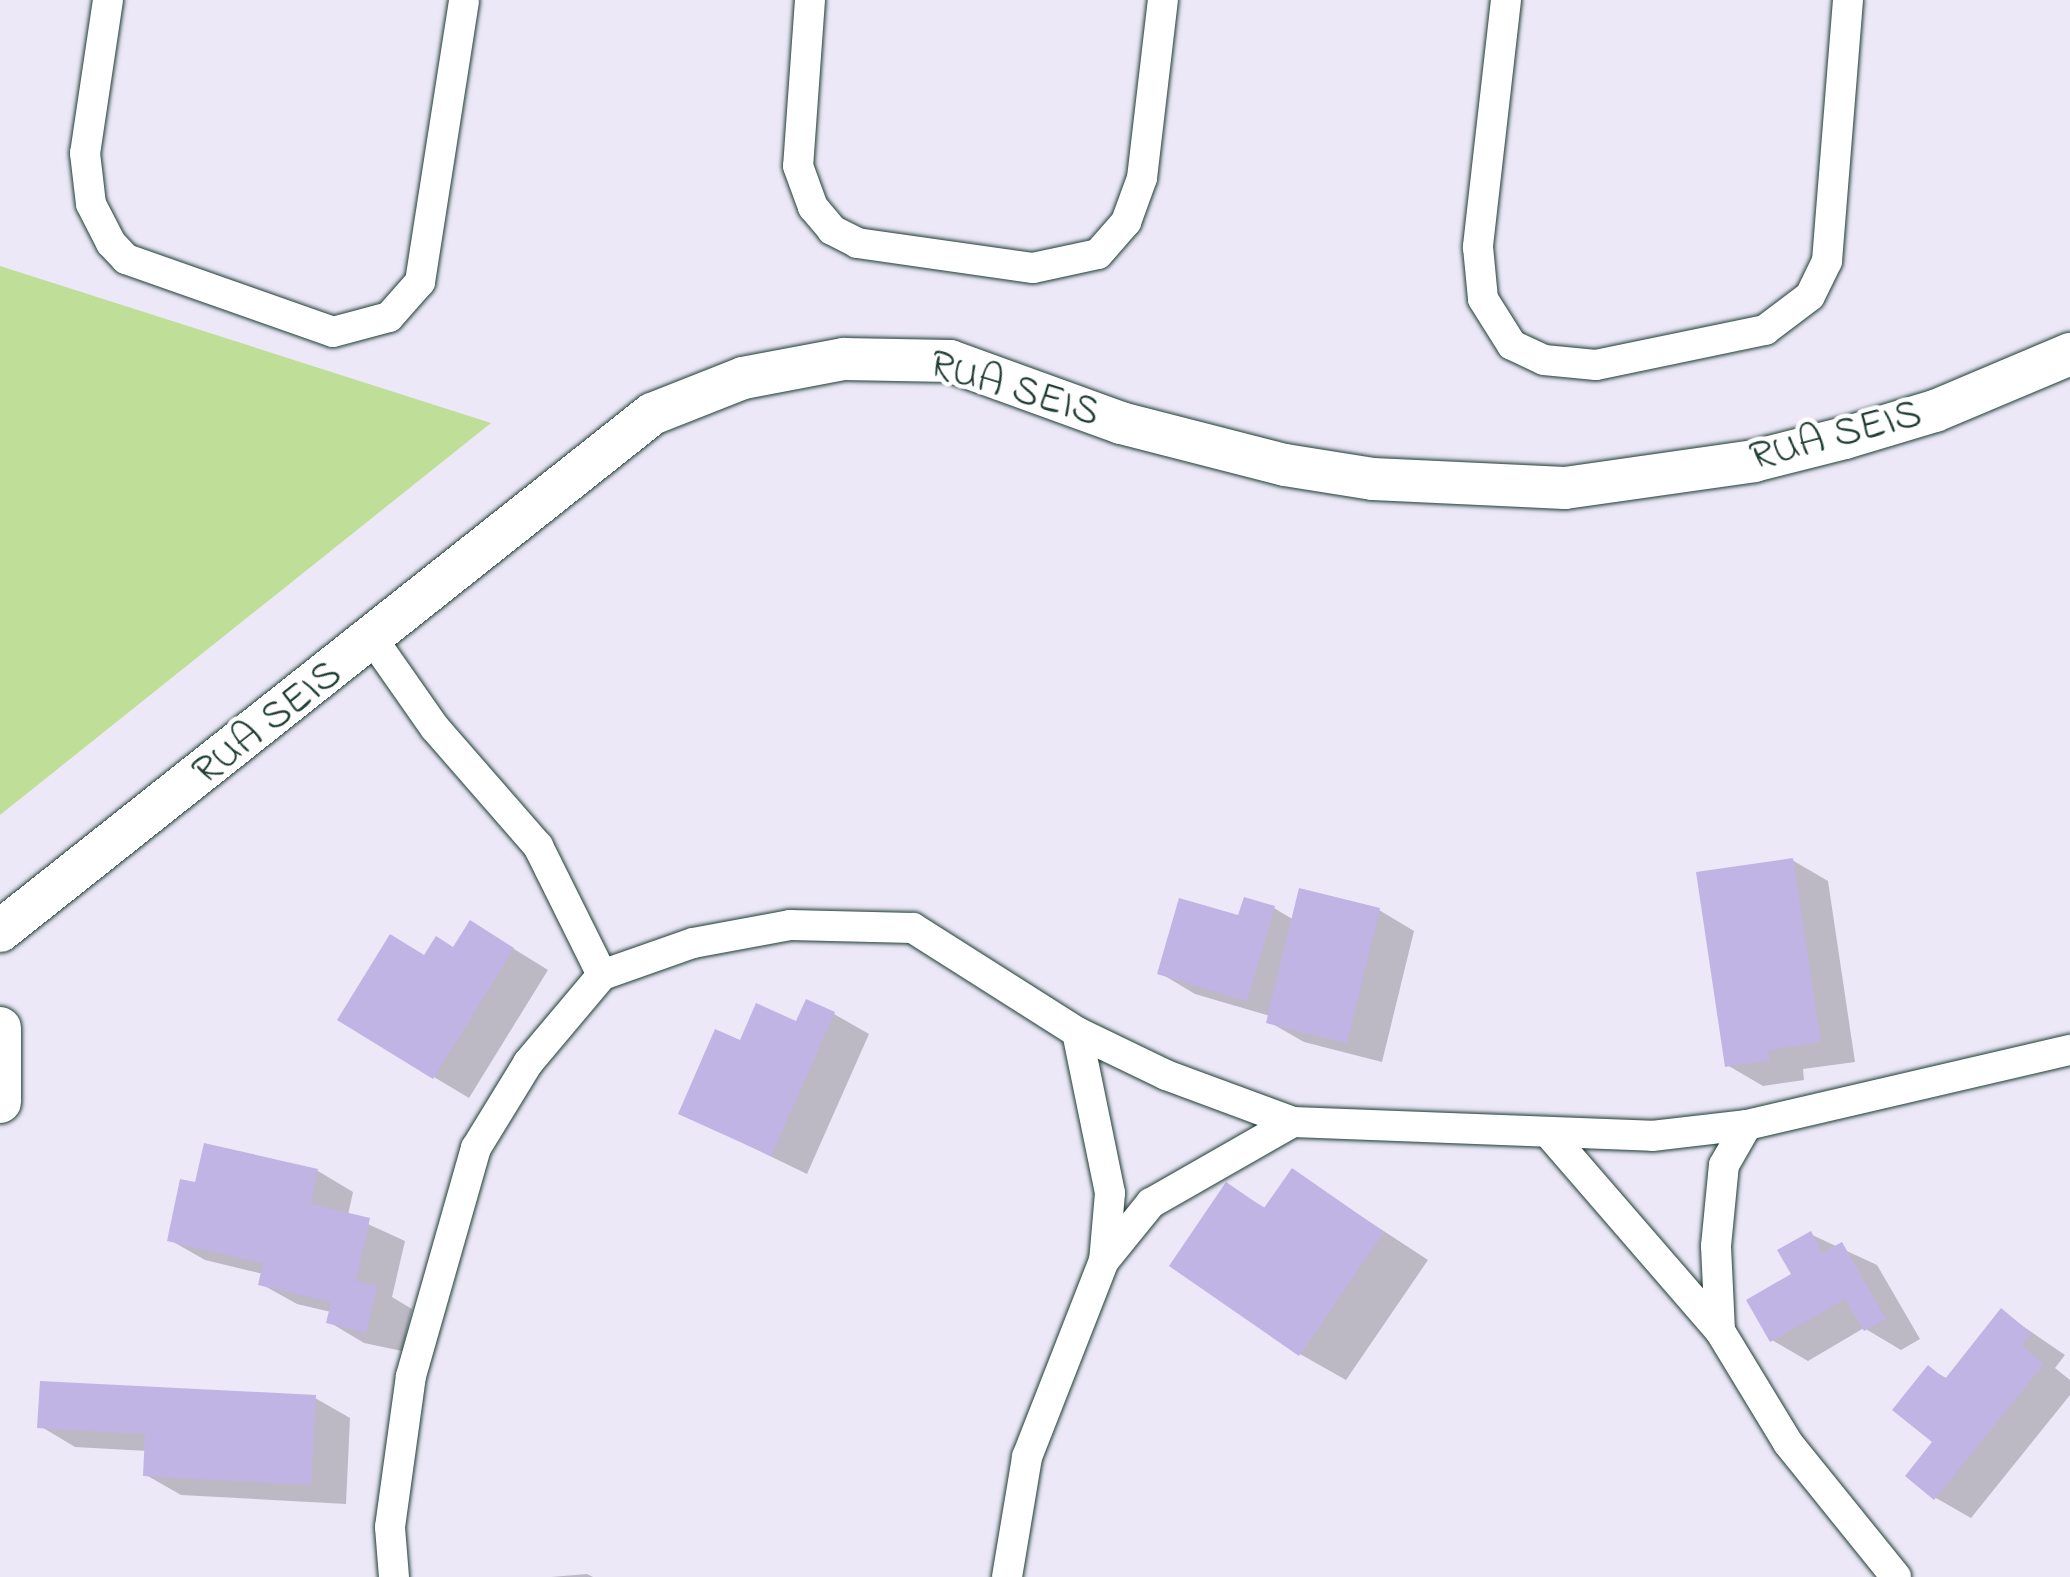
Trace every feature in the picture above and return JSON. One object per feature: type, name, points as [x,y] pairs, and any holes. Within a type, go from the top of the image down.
[{"type":"street","points":[[108,0],[85,152],[91,204],[111,243],[126,259],[333,332],[389,317],[420,282],[464,0]]},
{"type":"street","points":[[810,0],[798,136],[802,187],[832,230],[857,243],[1033,268],[1098,254],[1126,222],[1142,178],[1163,0]]},
{"type":"street","points":[[1506,0],[1478,247],[1483,299],[1512,345],[1544,360],[1596,364],[1766,330],[1810,296],[1827,261],[1848,0]]},
{"type":"street","name":"RUA SEIS","points":[[0,931],[374,640],[652,414],[792,366],[897,357],[950,361],[1121,423],[1285,465],[1374,479],[1565,488],[1754,461],[1845,438],[1935,412],[2070,354]]},
{"type":"street","points":[[374,640],[435,728],[538,846],[602,975]]},
{"type":"street","points":[[394,1577],[390,1527],[412,1376],[476,1148],[528,1063],[602,975],[693,943],[790,925],[913,928],[1077,1032],[1166,1075],[1293,1122],[1552,1137],[1652,1136],[1747,1125],[2070,1050]]},
{"type":"street","points":[[0,1028],[0,1102]]},
{"type":"street","points":[[1008,1577],[1028,1457],[1104,1261],[1110,1194],[1077,1032]]},
{"type":"street","points":[[1104,1261],[1151,1203],[1293,1122]]},
{"type":"street","points":[[1720,1331],[1716,1246],[1724,1165],[1747,1125]]},
{"type":"street","points":[[1552,1137],[1720,1331],[1788,1442],[1896,1577]]},
{"type":"green space","points":[[0,266],[491,423],[0,815]]},
{"type":"building","points":[[1793,858],[1821,1042],[1768,1050],[1770,1060],[1725,1067],[1696,872]]},
{"type":"building","points":[[1299,888],[1380,908],[1347,1043],[1266,1023]]},
{"type":"building","points":[[1244,897],[1275,906],[1247,1001],[1157,974],[1179,898],[1238,915]]},
{"type":"building","points":[[470,920],[514,948],[433,1079],[337,1020],[390,934],[424,955],[436,936],[453,947]]},
{"type":"building","points":[[806,999],[835,1012],[771,1156],[678,1114],[715,1029],[740,1040],[756,1003],[796,1021]]},
{"type":"building","points":[[204,1143],[318,1169],[311,1204],[370,1218],[356,1281],[377,1286],[366,1333],[326,1323],[331,1302],[258,1285],[263,1263],[167,1241],[180,1179],[195,1182]]},
{"type":"building","points":[[1292,1168],[1384,1232],[1299,1356],[1169,1266],[1226,1182],[1264,1208]]},
{"type":"building","points":[[1811,1231],[1822,1253],[1842,1242],[1886,1319],[1864,1331],[1845,1299],[1770,1342],[1746,1300],[1791,1274],[1777,1250]]},
{"type":"building","points":[[2001,1308],[2031,1333],[2022,1346],[2044,1364],[1934,1500],[1905,1476],[1932,1442],[1892,1410],[1928,1365],[1945,1379]]},
{"type":"building","points":[[40,1381],[316,1395],[311,1485],[143,1476],[145,1434],[37,1428]]}]
